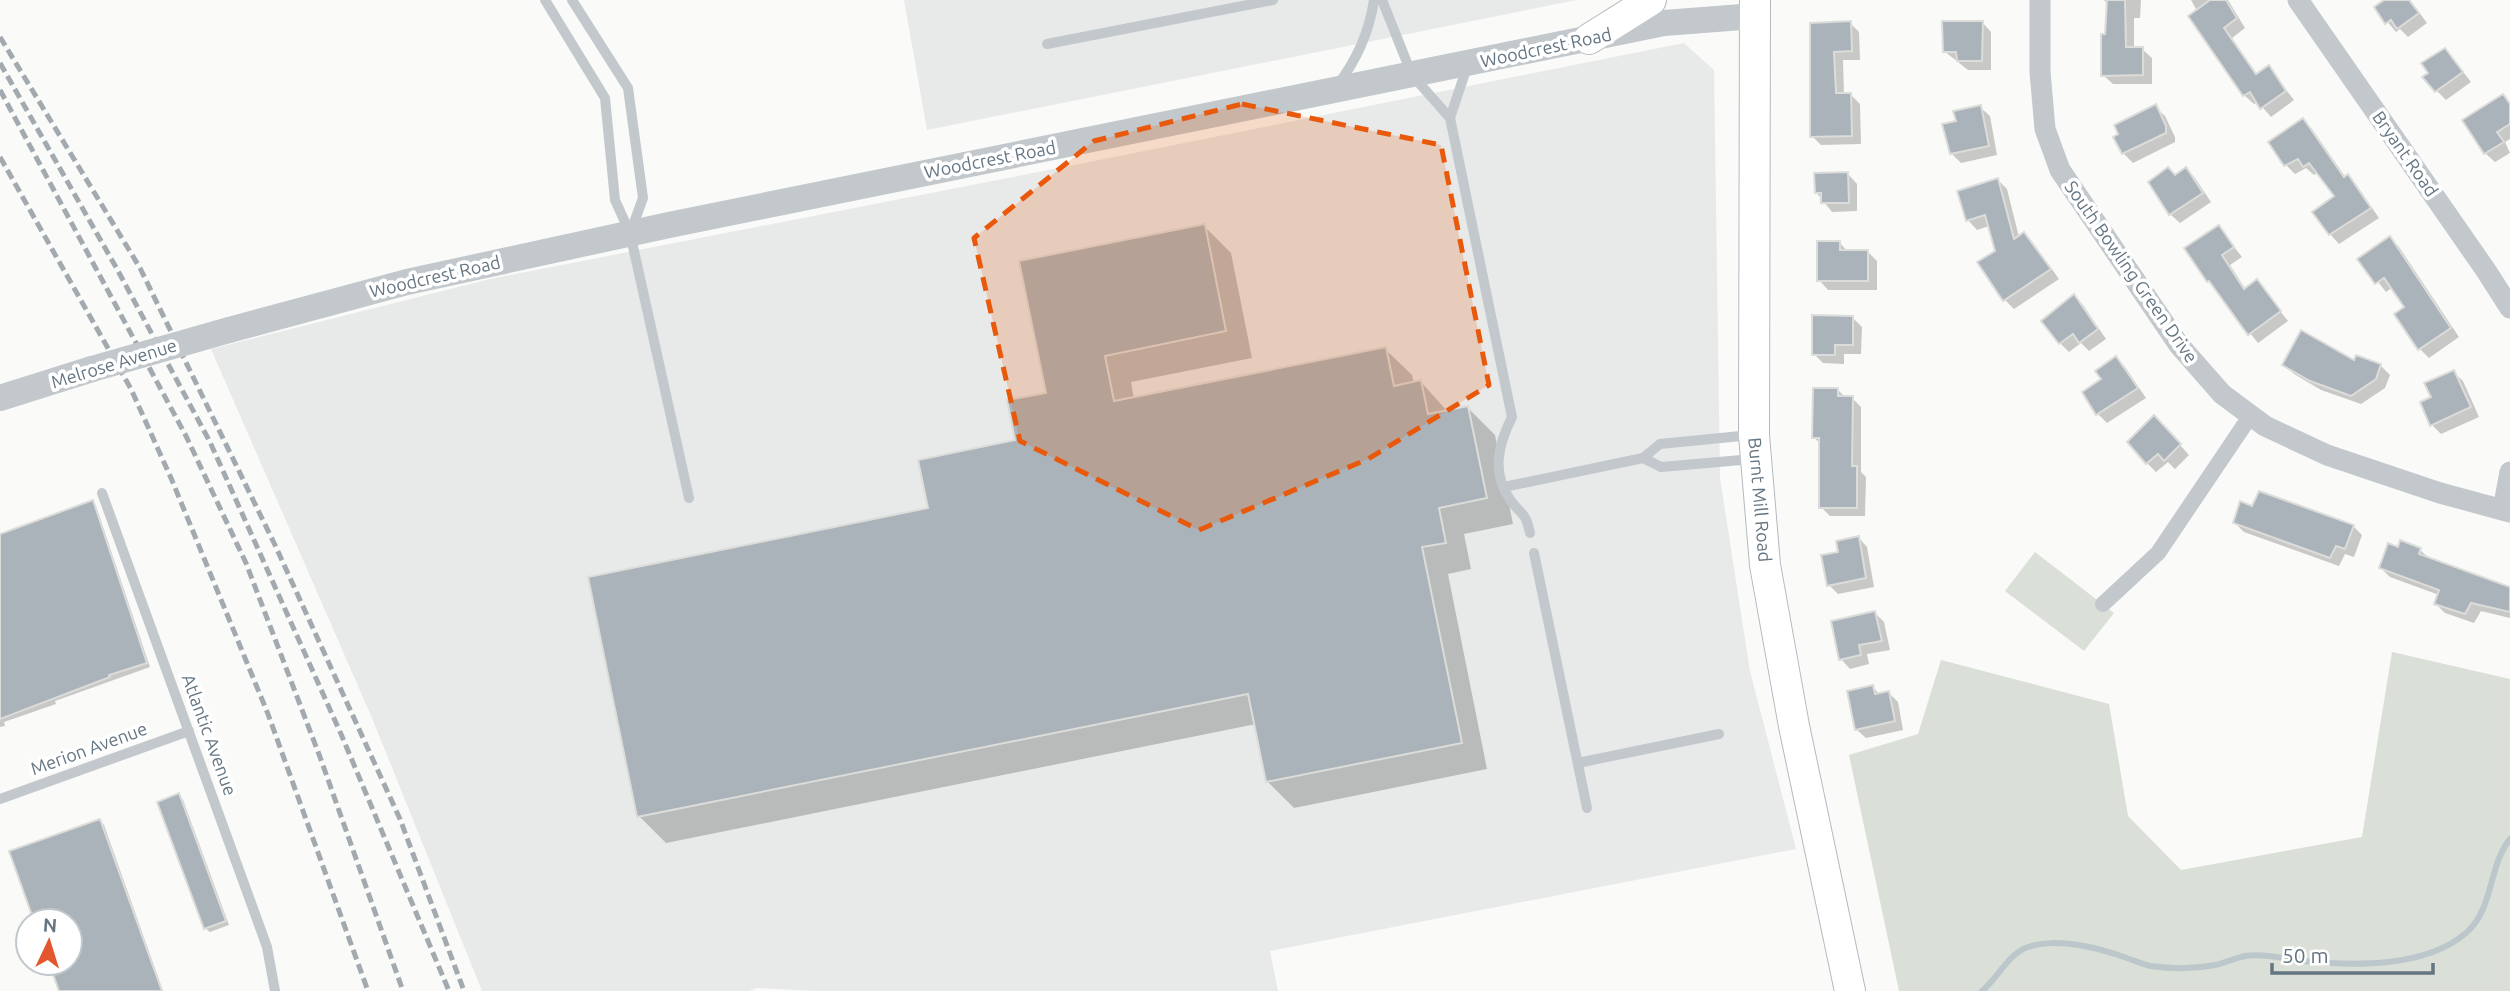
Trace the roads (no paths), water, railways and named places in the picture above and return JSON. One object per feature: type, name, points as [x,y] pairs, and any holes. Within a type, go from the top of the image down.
[{"type":"main road","points":[[1589,38],[1651,0]]},
{"type":"main road","name":"Burnt Mill Road","points":[[1755,8],[1754,447],[1765,565],[1794,726],[1850,991]]},
{"type":"street","name":"South Bowling Green Drive","points":[[2040,0],[2040,72],[2045,129],[2060,170],[2179,345],[2222,394],[2265,426],[2327,455],[2440,493],[2507,511]]},
{"type":"street","name":"Bryant Road","points":[[2298,0],[2510,308]]},
{"type":"street","name":"Woodcrest Road","points":[[229,330],[407,282],[630,233],[1589,38],[1755,8]]},
{"type":"street","name":"Melrose Avenue","points":[[0,398],[229,330]]},
{"type":"street","points":[[2104,604],[2158,553],[2251,415]]},
{"type":"street","points":[[2507,511],[2510,472]]},
{"type":"lane","points":[[545,0],[605,99],[615,200],[630,233],[689,498]]},
{"type":"lane","points":[[572,0],[628,88],[643,198],[630,233]]},
{"type":"lane","points":[[1047,44],[1273,0]]},
{"type":"lane","points":[[1333,91],[1356,60],[1371,24],[1374,0]]},
{"type":"lane","points":[[1382,0],[1412,75],[1450,118],[1512,417],[1502,437],[1498,459],[1504,487],[1526,517],[1530,533]]},
{"type":"lane","points":[[1450,118],[1468,64]]},
{"type":"lane","points":[[1504,487],[1643,458],[1660,444],[1754,447]]},
{"type":"lane","points":[[1643,458],[1661,467],[1754,447]]},
{"type":"lane","name":"Atlantic Avenue","points":[[102,493],[267,947],[275,991]]},
{"type":"lane","points":[[1534,553],[1587,808]]},
{"type":"lane","name":"Merion Avenue","points":[[0,799],[189,731]]},
{"type":"lane","points":[[1578,763],[1719,734]]},
{"type":"waterway","points":[[1982,991],[2021,950],[2050,943],[2087,947],[2147,965],[2175,968],[2219,964],[2252,955],[2344,964],[2410,959],[2449,944],[2466,933],[2475,923],[2482,912],[2498,862],[2510,839]]},
{"type":"railway","points":[[0,37],[140,268],[275,545],[400,819],[464,991]]},
{"type":"railway","points":[[0,63],[117,269],[210,442],[341,734],[449,991]]},
{"type":"railway","points":[[0,90],[186,436],[246,563],[320,757],[403,991]]},
{"type":"railway","points":[[0,157],[131,389],[171,478],[268,714],[368,991]]}]
